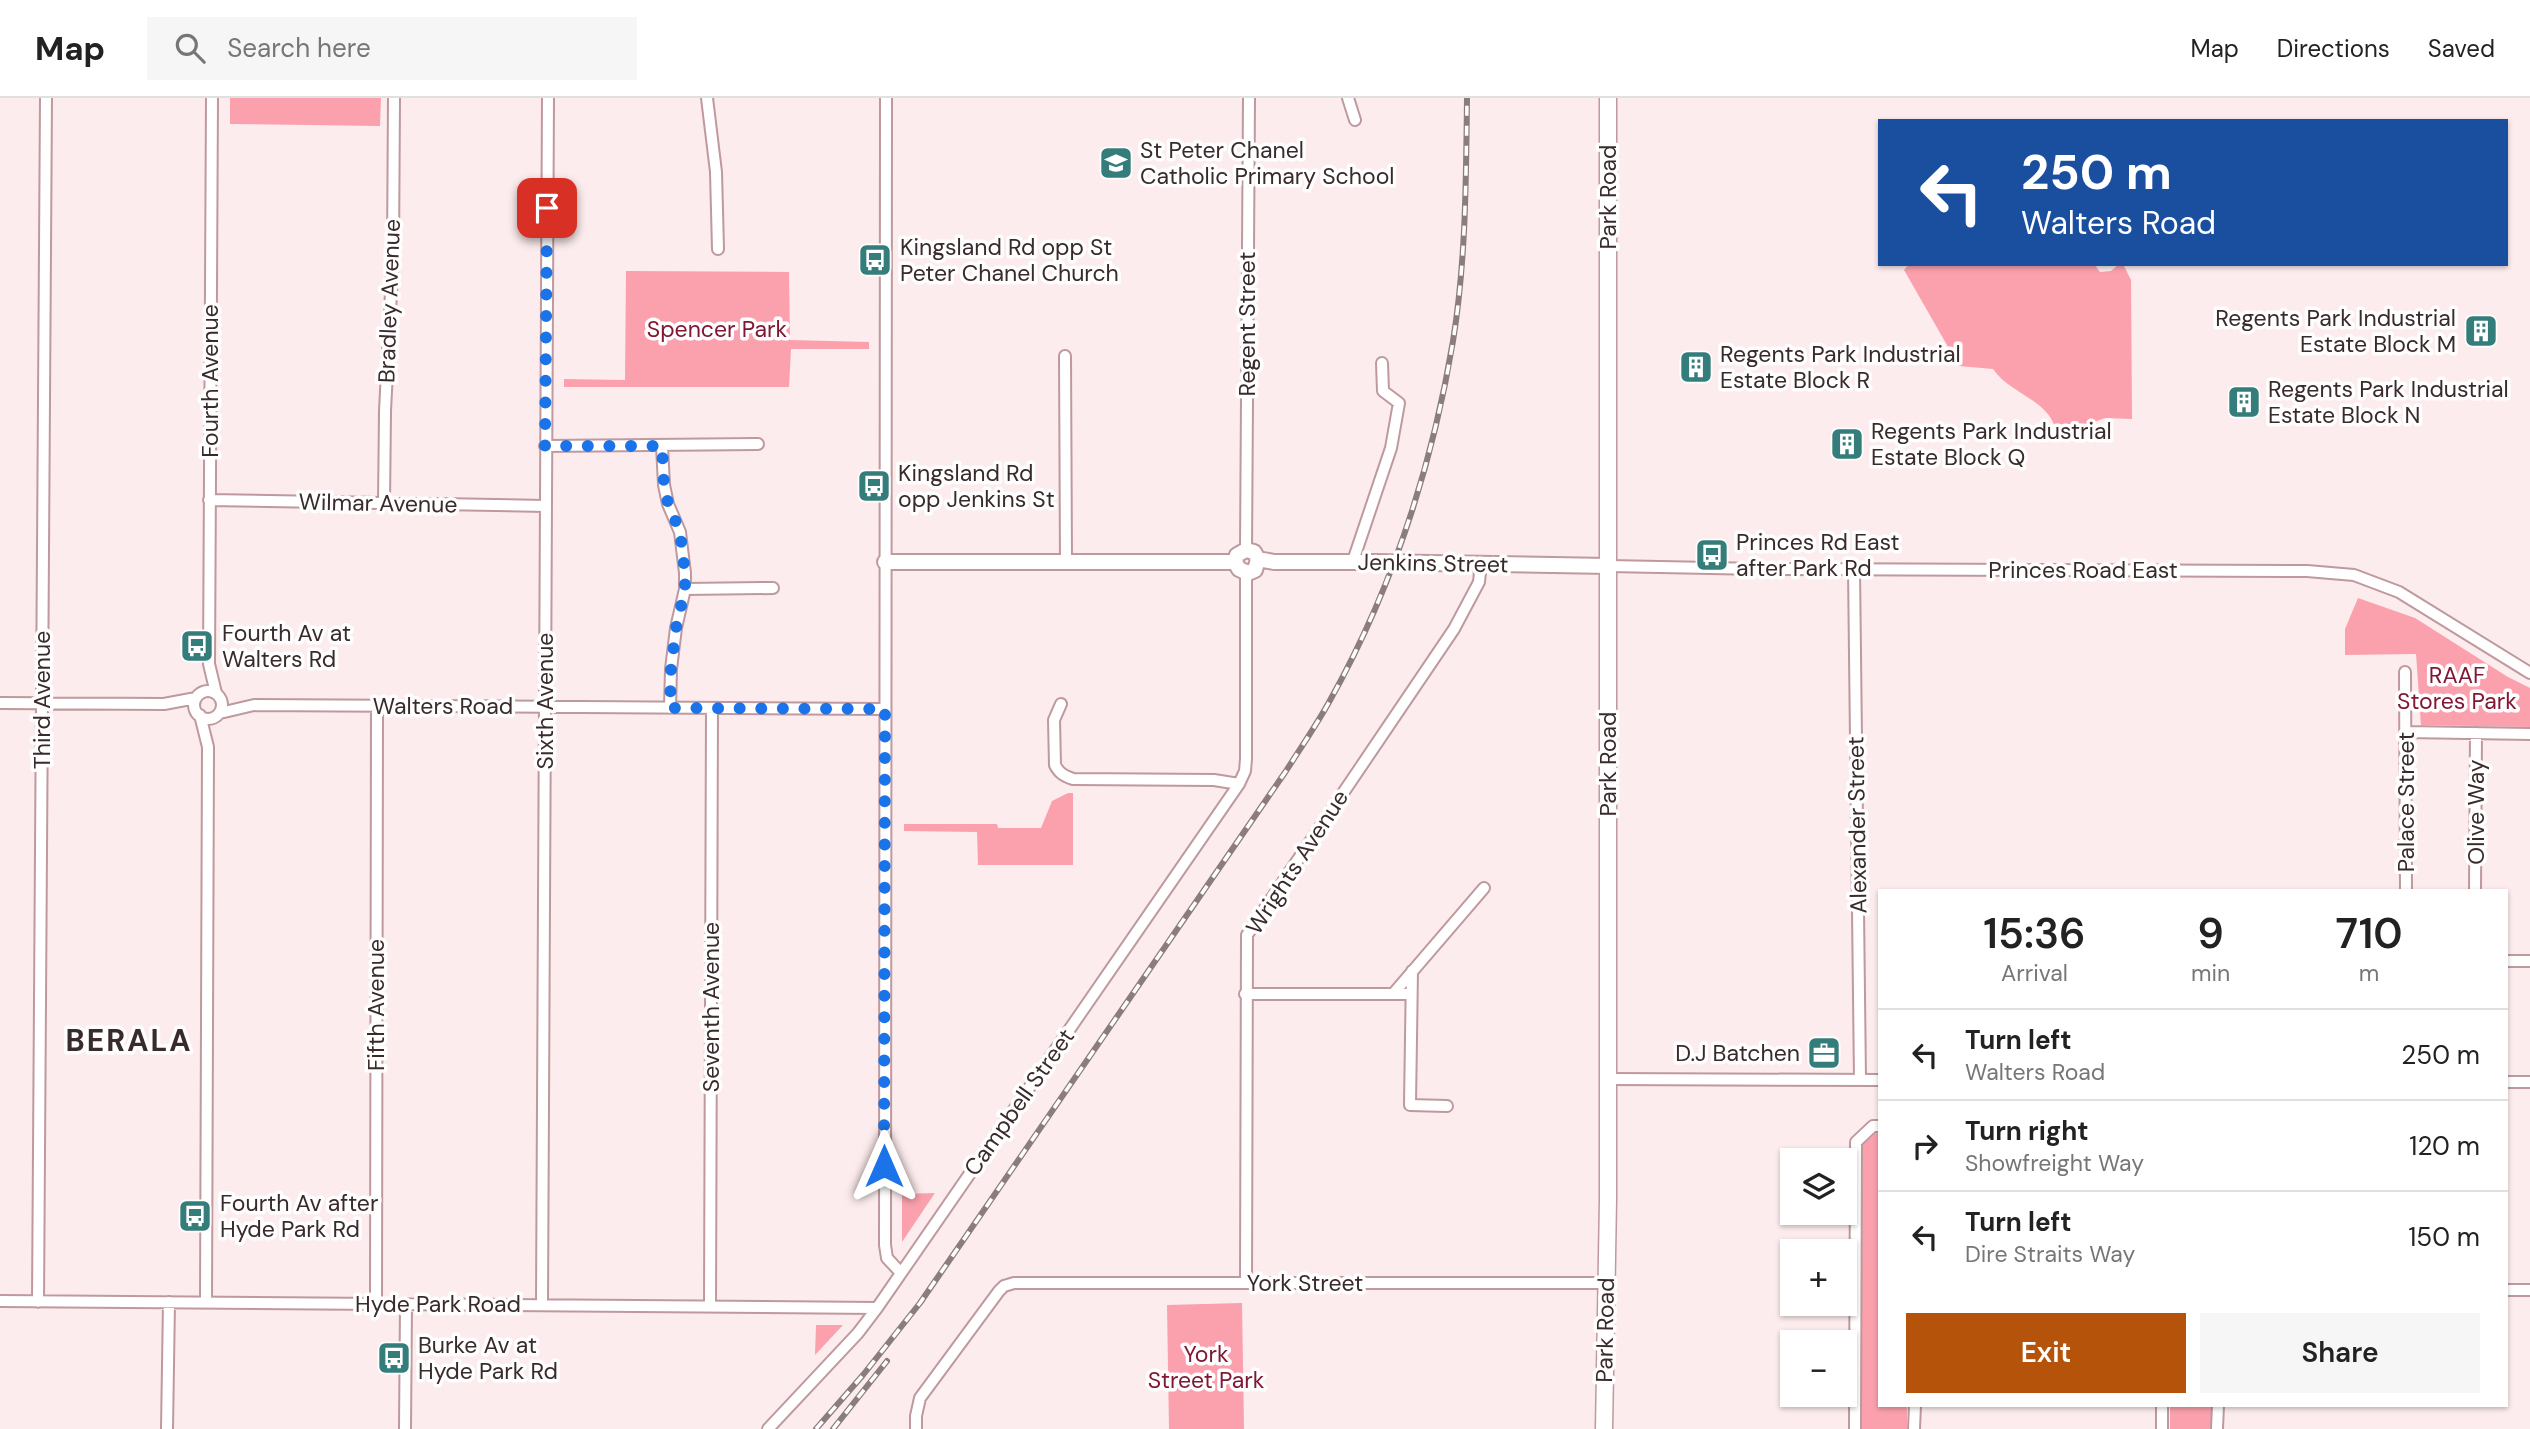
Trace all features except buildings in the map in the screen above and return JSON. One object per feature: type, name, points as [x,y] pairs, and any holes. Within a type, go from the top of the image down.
[{"type":"main road","name":"Park Road","points":[[1604,1429],[1608,1079],[1608,98]]},
{"type":"street","name":"Third Avenue","points":[[38,1301],[46,98]]},
{"type":"street","name":"Fourth Avenue","points":[[212,98],[209,664],[218,695]]},
{"type":"street","name":"Bradley Avenue","points":[[384,503],[384,422],[392,280],[394,98]]},
{"type":"street","name":"Sixth Avenue","points":[[542,1305],[548,98]]},
{"type":"street","points":[[706,98],[716,172],[718,249]]},
{"type":"street","points":[[886,98],[885,1245],[887,1258],[901,1273]]},
{"type":"street","name":"Regent Street","points":[[1246,550],[1249,98]]},
{"type":"street","points":[[1348,98],[1355,120]]},
{"type":"street","points":[[1065,356],[1066,561]]},
{"type":"street","points":[[1353,561],[1391,448],[1399,403],[1383,391],[1382,363]]},
{"type":"street","points":[[545,446],[758,444]]},
{"type":"street","points":[[662,446],[664,485],[680,532],[685,589],[676,628],[670,708]]},
{"type":"street","name":"Wilmar Avenue","points":[[209,500],[546,506]]},
{"type":"street","points":[[885,562],[1066,561],[1240,567],[1255,570],[1258,559],[1254,552],[1240,552],[1240,567]]},
{"type":"street","name":"Jenkins Street","points":[[1258,559],[1274,562],[1609,566]]},
{"type":"street","name":"Wrights Avenue","points":[[1246,1283],[1245,942],[1250,927],[1454,629],[1479,582],[1481,563]]},
{"type":"street","name":"Princes Road East","points":[[1609,566],[2307,571],[2354,575],[2375,581],[2412,599],[2530,673]]},
{"type":"street","name":"Campbell Street","points":[[768,1429],[858,1333],[877,1308],[1239,784],[1247,759],[1240,567]]},
{"type":"street","name":"Alexander Street","points":[[1854,569],[1860,1080]]},
{"type":"street","points":[[685,589],[773,588]]},
{"type":"street","name":"Fourth Avenue","points":[[198,696],[209,664]]},
{"type":"street","name":"Palace Street","points":[[2405,672],[2406,889]]},
{"type":"street","points":[[0,703],[164,704],[208,691],[218,695],[222,705],[208,747]]},
{"type":"street","name":"Walters Road","points":[[218,695],[254,705]]},
{"type":"street","points":[[198,696],[194,706],[208,747],[206,1303]]},
{"type":"street","points":[[164,704],[208,719],[218,714]]},
{"type":"street","points":[[1061,704],[1054,720],[1055,765],[1064,776],[1073,779],[1214,780],[1239,784]]},
{"type":"street","name":"Walters Road","points":[[218,714],[254,705],[885,709]]},
{"type":"street","name":"Fifth Avenue","points":[[376,1304],[377,706]]},
{"type":"street","name":"Seventh Avenue","points":[[710,1307],[712,708]]},
{"type":"street","points":[[2406,732],[2530,734]]},
{"type":"street","name":"Olive Way","points":[[2475,889],[2476,733]]},
{"type":"street","points":[[1393,994],[1484,888]]},
{"type":"street","points":[[2508,961],[2530,961]]},
{"type":"street","points":[[1412,971],[1410,1105],[1447,1105]]},
{"type":"street","points":[[1245,994],[1411,994]]},
{"type":"street","points":[[1608,1079],[1878,1080]]},
{"type":"street","points":[[2508,1082],[2530,1082]]},
{"type":"street","points":[[1855,1429],[1856,1142],[1872,1126],[1878,1126]]},
{"type":"street","name":"York Street","points":[[916,1429],[920,1398],[1004,1286],[1023,1282],[1605,1283]]},
{"type":"street","points":[[2508,1290],[2530,1290]]},
{"type":"street","name":"Hyde Park Road","points":[[0,1301],[877,1308]]},
{"type":"street","points":[[167,1429],[169,1302]]},
{"type":"street","points":[[405,1429],[406,1304]]},
{"type":"street","points":[[1914,1429],[1915,1407]]},
{"type":"street","points":[[2162,1407],[2162,1429]]},
{"type":"street","points":[[2217,1429],[2218,1407]]},
{"type":"green space","points":[[230,98],[381,98],[380,126],[230,124]]},
{"type":"green space","points":[[1907,266],[2096,266],[2100,272],[2124,266],[2131,280],[2132,419],[2105,418],[2072,430],[2055,427],[2044,410],[2008,384],[1993,369],[1959,366],[1904,270]]},
{"type":"green space","name":"Spencer Park","points":[[626,271],[789,272],[790,340],[869,342],[869,349],[791,349],[789,387],[564,387],[564,379],[625,380]]},
{"type":"green space","name":"RAAF Stores Park","points":[[2358,598],[2415,618],[2530,688],[2530,727],[2421,725],[2416,654],[2345,655],[2345,629]]},
{"type":"green space","points":[[1073,793],[1073,865],[978,865],[977,832],[904,831],[904,824],[997,824],[998,828],[1041,828],[1052,801]]},
{"type":"green space","points":[[1878,1132],[1878,1407],[1907,1407],[1907,1429],[1861,1429],[1862,1145]]},
{"type":"green space","points":[[935,1193],[902,1242],[902,1194]]},
{"type":"green space","name":"York Street Park","points":[[1242,1303],[1244,1429],[1169,1429],[1167,1305]]},
{"type":"green space","points":[[816,1325],[843,1325],[815,1355]]},
{"type":"green space","points":[[2170,1407],[2212,1407],[2212,1429],[2170,1429]]},
{"type":"railway","points":[[816,1429],[920,1303],[1286,771],[1323,713],[1351,661],[1390,573],[1406,528],[1421,482],[1444,388],[1461,281],[1467,98]]},
{"type":"railway","points":[[833,1429],[887,1361]]},
{"type":"place","name":"St Peter Chanel Catholic Primary School","points":[[1116,163]]},
{"type":"place","name":"Kingsland Rd opp St Peter Chanel Church","points":[[875,260]]},
{"type":"place","name":"Regents Park Industrial Estate Block M","points":[[2481,331]]},
{"type":"place","name":"Regents Park Industrial Estate Block R","points":[[1696,367]]},
{"type":"place","name":"Regents Park Industrial Estate Block N","points":[[2244,402]]},
{"type":"place","name":"Regents Park Industrial Estate Block Q","points":[[1847,444]]},
{"type":"place","name":"Kingsland Rd opp Jenkins St","points":[[874,486]]},
{"type":"place","name":"Princes Rd East after Park Rd","points":[[1712,555]]},
{"type":"place","name":"Fourth Av at Walters Rd","points":[[197,646]]},
{"type":"place","name":"D.J Batchen","points":[[1824,1053]]},
{"type":"place","name":"Fourth Av after Hyde Park Rd","points":[[195,1216]]},
{"type":"place","name":"Burke Av at Hyde Park Rd","points":[[394,1358]]},
{"type":"district","name":"BERALA","points":[[129,1040]]},
{"type":"route","points":[[547,208],[545,446],[662,446],[664,485],[680,532],[685,573],[685,589],[676,628],[671,669],[670,708],[885,709],[884,1166]]}]
